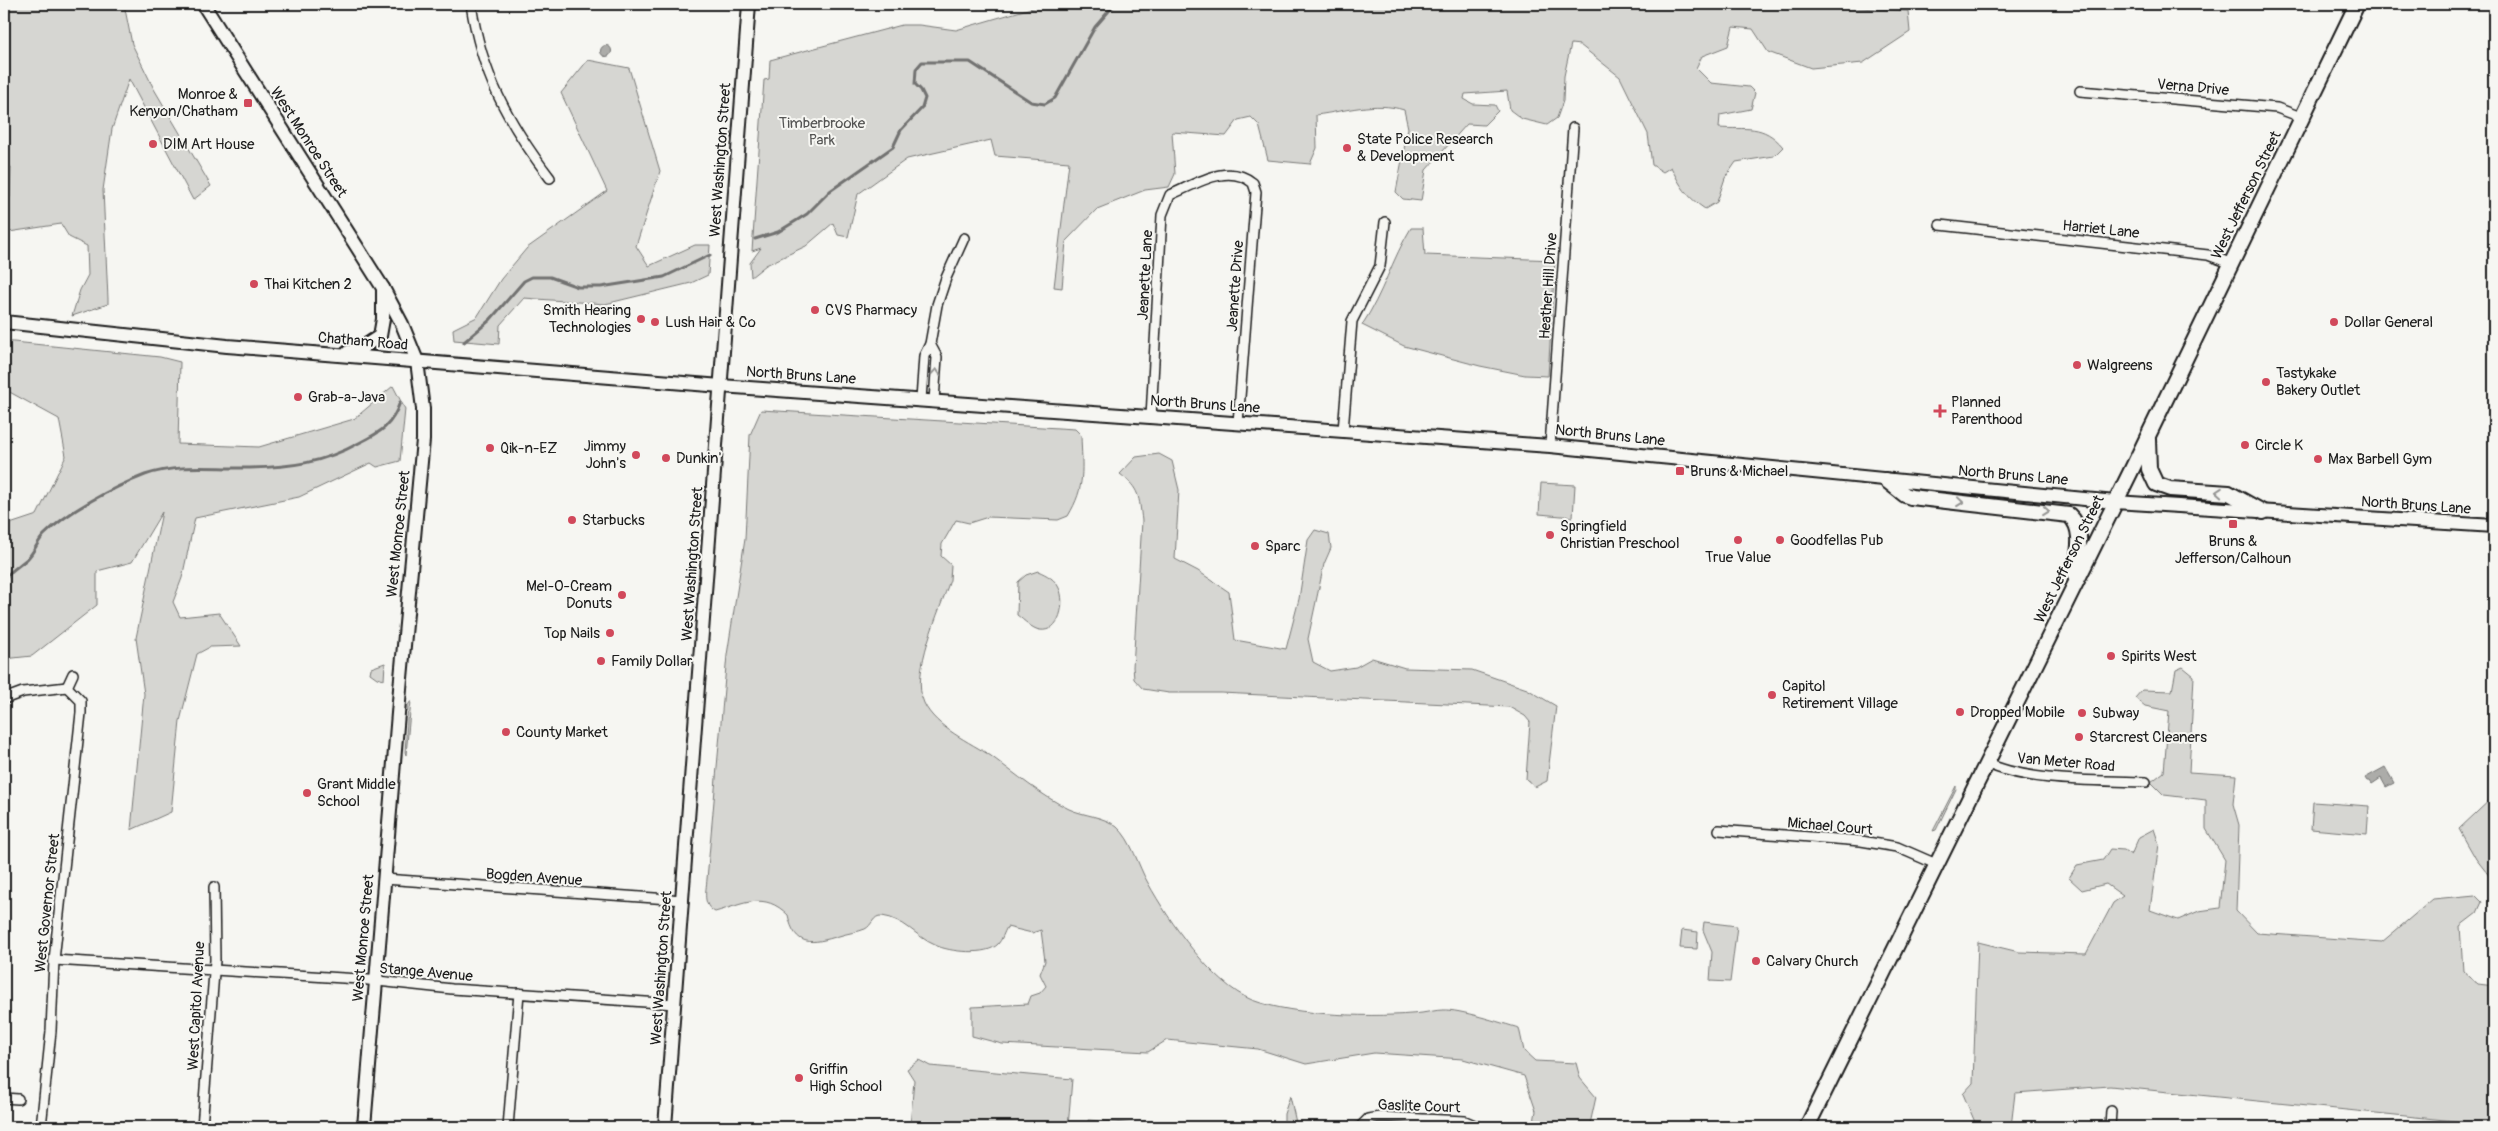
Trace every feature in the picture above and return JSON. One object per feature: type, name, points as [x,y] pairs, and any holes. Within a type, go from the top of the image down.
[{"type":"main road","name":"West Monroe Street","points":[[203,4],[382,288],[402,324],[417,361],[423,408],[423,456],[404,645],[364,1127]]},
{"type":"main road","name":"West Washington Street","points":[[665,1127],[676,1004],[748,4]]},
{"type":"main road","name":"West Jefferson Street","points":[[1806,1127],[2073,588],[2357,4]]},
{"type":"main road","points":[[331,354],[360,349],[377,340],[382,329],[382,288]]},
{"type":"main road","name":"Chatham Road","points":[[4,322],[331,354],[721,386]]},
{"type":"main road","name":"North Bruns Lane","points":[[721,386],[1550,446],[2115,502],[2494,526]]},
{"type":"main road","points":[[2148,433],[2150,470],[2156,484],[2170,489],[2230,493],[2263,512]]},
{"type":"main road","points":[[1886,480],[1905,495],[1911,497],[2069,515],[2076,522],[2079,533],[2073,588]]},
{"type":"street","points":[[471,4],[478,41],[492,85],[508,117],[550,178]]},
{"type":"street","name":"Verna Drive","points":[[2080,91],[2277,108],[2301,117]]},
{"type":"street","name":"Heather Hill Drive","points":[[1550,446],[1572,128]]},
{"type":"street","name":"Jeanette Lane","points":[[1151,417],[1163,208],[1170,195],[1224,173]]},
{"type":"street","name":"Jeanette Drive","points":[[1224,173],[1238,174],[1247,178],[1254,183],[1256,192],[1238,423]]},
{"type":"street","points":[[1342,431],[1350,330],[1356,310],[1380,266],[1385,222]]},
{"type":"street","name":"Harriet Lane","points":[[1940,225],[2208,255],[2230,263]]},
{"type":"street","points":[[921,400],[924,356],[930,344],[940,294],[964,238]]},
{"type":"street","points":[[930,344],[937,357],[934,401]]},
{"type":"street","points":[[4,699],[23,692],[67,687],[73,674]]},
{"type":"street","name":"West Governor Street","points":[[42,1127],[54,960],[81,713],[81,701],[67,687]]},
{"type":"street","name":"Van Meter Road","points":[[1986,763],[2000,769],[2059,779],[2146,782]]},
{"type":"street","name":"Michael Court","points":[[1719,830],[1861,841],[1897,846],[1936,864]]},
{"type":"street","name":"Bogden Avenue","points":[[384,879],[683,900]]},
{"type":"street","name":"West Capitol Avenue","points":[[202,1127],[214,969],[214,887]]},
{"type":"street","name":"Stange Avenue","points":[[54,960],[214,969],[676,1004]]},
{"type":"street","points":[[508,1127],[519,993]]},
{"type":"street","points":[[4,1098],[18,1099]]},
{"type":"street","points":[[2110,1127],[2111,1110]]},
{"type":"street","name":"Gaslite Court","points":[[1360,1127],[1368,1120],[1380,1117],[1465,1121],[1479,1127]]},
{"type":"green space","points":[[4,4],[124,4],[132,44],[154,89],[211,186],[193,200],[129,79],[112,129],[103,190],[108,304],[72,316],[80,290],[88,275],[87,246],[69,237],[61,224],[9,232],[4,229],[4,207],[10,197],[11,167],[4,166]]},
{"type":"green space","name":"Timberbrooke Park","points":[[1045,4],[1797,4],[1908,11],[1910,32],[1863,63],[1811,68],[1768,52],[1753,29],[1733,27],[1728,46],[1702,56],[1696,68],[1711,83],[1749,87],[1755,93],[1751,109],[1720,115],[1719,128],[1761,131],[1776,139],[1783,147],[1774,156],[1736,162],[1725,178],[1717,202],[1705,209],[1685,191],[1671,167],[1663,172],[1652,165],[1648,134],[1620,77],[1580,45],[1571,44],[1564,76],[1563,101],[1557,118],[1547,125],[1522,119],[1510,110],[1507,91],[1465,94],[1464,99],[1473,104],[1495,105],[1498,111],[1484,125],[1467,124],[1426,170],[1421,201],[1403,199],[1396,192],[1408,128],[1404,110],[1382,106],[1316,115],[1317,148],[1310,164],[1268,160],[1259,125],[1251,117],[1238,120],[1226,136],[1172,132],[1175,174],[1169,187],[1145,190],[1097,209],[1066,241],[1062,288],[1054,287],[1069,162],[995,156],[991,140],[907,159],[858,194],[848,237],[838,235],[833,223],[806,246],[766,265],[751,277],[750,263],[761,248],[752,251],[764,80],[769,79],[770,60],[902,25],[919,25],[956,30]]},
{"type":"green space","points":[[588,60],[629,68],[660,171],[636,246],[649,266],[695,245],[710,245],[708,275],[691,283],[605,304],[524,298],[500,325],[499,344],[454,340],[453,329],[477,317],[501,279],[527,248],[607,191],[561,93]]},
{"type":"green space","points":[[1411,228],[1423,228],[1425,255],[1555,260],[1548,376],[1525,375],[1480,366],[1404,346],[1362,325],[1376,301]]},
{"type":"green space","points":[[4,341],[160,357],[180,362],[178,444],[259,447],[354,419],[393,386],[405,409],[400,461],[377,467],[371,463],[299,497],[195,518],[182,578],[173,602],[180,617],[219,613],[241,646],[210,647],[197,654],[180,721],[171,812],[131,830],[144,694],[136,638],[162,512],[132,562],[97,571],[97,605],[32,656],[4,659],[4,526],[37,515],[66,456],[59,419],[4,389]]},
{"type":"green space","points":[[761,410],[1075,429],[1081,435],[1082,477],[1078,495],[1068,516],[1058,520],[988,517],[969,523],[956,520],[942,544],[941,556],[951,565],[950,580],[928,641],[921,675],[921,690],[924,703],[929,712],[945,727],[991,756],[1048,797],[1069,809],[1100,818],[1117,827],[1131,846],[1144,876],[1167,915],[1207,966],[1237,992],[1252,1000],[1270,1005],[1312,1012],[1403,1015],[1450,1010],[1519,1028],[1524,1051],[1535,1061],[1576,1063],[1580,1078],[1596,1097],[1590,1124],[1533,1127],[1536,1111],[1524,1076],[1463,1059],[1374,1053],[1306,1064],[1258,1049],[1167,1040],[1148,1052],[1002,1044],[972,1036],[972,1007],[1028,1004],[1031,996],[1040,993],[1046,986],[1040,974],[1045,961],[1041,930],[1032,933],[1007,927],[998,944],[993,948],[968,952],[935,945],[904,924],[882,916],[877,917],[867,928],[862,930],[813,942],[800,938],[791,926],[788,915],[771,903],[762,901],[745,903],[715,912],[711,909],[706,902],[706,893],[727,655],[745,539],[750,435]]},
{"type":"green space","points":[[1159,454],[1172,461],[1179,490],[1175,559],[1198,571],[1229,592],[1235,640],[1286,649],[1299,599],[1308,540],[1315,530],[1329,534],[1331,548],[1324,564],[1308,639],[1313,662],[1330,671],[1356,667],[1372,658],[1405,668],[1472,670],[1527,689],[1556,706],[1547,781],[1535,787],[1526,779],[1530,722],[1525,716],[1509,707],[1221,693],[1169,693],[1143,689],[1134,679],[1133,667],[1142,521],[1135,489],[1120,474],[1136,457]]},
{"type":"green space","points":[[1541,483],[1575,485],[1573,517],[1539,514]]},
{"type":"green space","points":[[1038,571],[1053,580],[1061,594],[1060,615],[1057,622],[1047,630],[1034,628],[1017,615],[1018,582],[1026,575]]},
{"type":"green space","points":[[385,663],[384,680],[370,673],[371,668]]},
{"type":"green space","points":[[2183,667],[2194,676],[2189,772],[2236,775],[2233,804],[2239,825],[2236,911],[2257,933],[2382,942],[2433,899],[2475,895],[2482,902],[2477,913],[2460,926],[2463,971],[2478,984],[2494,986],[2494,1125],[2110,1086],[2015,1093],[2011,1127],[1977,1127],[1963,1094],[1973,1083],[1978,942],[2019,952],[2086,954],[2113,903],[2123,896],[2106,884],[2082,890],[2069,878],[2077,865],[2103,860],[2110,849],[2124,850],[2131,855],[2139,837],[2154,829],[2159,844],[2150,910],[2178,920],[2199,911],[2220,908],[2225,860],[2206,829],[2206,800],[2164,795],[2151,782],[2164,772],[2169,711],[2145,706],[2135,698],[2142,690],[2172,691],[2176,670]]},
{"type":"green space","points":[[411,701],[406,755],[408,705]]},
{"type":"green space","points":[[1956,786],[1936,830],[1933,831]]},
{"type":"green space","points":[[2494,796],[2494,882],[2476,859],[2459,829]]},
{"type":"green space","points":[[2313,802],[2369,806],[2367,834],[2311,829]]},
{"type":"green space","points":[[1704,922],[1737,926],[1730,982],[1710,981],[1712,952],[1703,930]]},
{"type":"green space","points":[[1682,930],[1698,932],[1697,949],[1680,948]]},
{"type":"green space","points":[[919,1060],[930,1066],[1072,1079],[1068,1127],[910,1127],[914,1080],[907,1069]]},
{"type":"green space","points":[[1290,1096],[1297,1127],[1284,1127],[1284,1114]]},
{"type":"green space","points":[[1088,1120],[1174,1127],[1088,1127]]},
{"type":"shaded area","points":[[606,45],[612,51],[606,57],[600,51]]},
{"type":"shaded area","points":[[2385,767],[2394,783],[2386,787],[2381,778],[2372,784],[2365,778]]},
{"type":"waterway","points":[[755,239],[778,232],[807,214],[830,191],[893,147],[901,130],[922,108],[925,98],[915,84],[916,69],[922,62],[970,62],[1031,102],[1045,104],[1055,98],[1095,27],[1115,4]]},
{"type":"waterway","points":[[464,342],[490,320],[524,281],[532,277],[550,277],[578,287],[601,287],[664,277],[710,255]]},
{"type":"waterway","points":[[4,579],[29,557],[42,538],[54,526],[78,509],[133,480],[158,471],[171,469],[265,467],[293,465],[320,459],[346,450],[380,432],[389,423],[400,402]]},
{"type":"place","name":"Monroe & Kenyon/Chatham","points":[[248,103]]},
{"type":"place","name":"DIM Art House","points":[[153,144]]},
{"type":"place","name":"State Police Research & Development","points":[[1347,148]]},
{"type":"place","name":"Thai Kitchen 2","points":[[254,284]]},
{"type":"place","name":"CVS Pharmacy","points":[[815,310]]},
{"type":"place","name":"Smith Hearing Technologies","points":[[641,319]]},
{"type":"place","name":"Lush Hair & Co","points":[[655,322]]},
{"type":"place","name":"Dollar General","points":[[2334,322]]},
{"type":"place","name":"Walgreens","points":[[2077,365]]},
{"type":"place","name":"Tastykake Bakery Outlet","points":[[2266,382]]},
{"type":"place","name":"Grab-a-Java","points":[[298,397]]},
{"type":"place","name":"Planned Parenthood","points":[[1940,411]]},
{"type":"place","name":"Circle K","points":[[2245,445]]},
{"type":"place","name":"Qik-n-EZ","points":[[490,448]]},
{"type":"place","name":"Jimmy John's","points":[[636,455]]},
{"type":"place","name":"Dunkin'","points":[[666,458]]},
{"type":"place","name":"Max Barbell Gym","points":[[2318,459]]},
{"type":"place","name":"Bruns & Michael","points":[[1680,471]]},
{"type":"place","name":"Starbucks","points":[[572,520]]},
{"type":"place","name":"Bruns & Jefferson/Calhoun","points":[[2233,524]]},
{"type":"place","name":"Springfield Christian Preschool","points":[[1550,535]]},
{"type":"place","name":"True Value","points":[[1738,540]]},
{"type":"place","name":"Goodfellas Pub","points":[[1780,540]]},
{"type":"place","name":"Sparc","points":[[1255,546]]},
{"type":"place","name":"Mel-O-Cream Donuts","points":[[622,595]]},
{"type":"place","name":"Top Nails","points":[[610,633]]},
{"type":"place","name":"Spirits West","points":[[2111,656]]},
{"type":"place","name":"Family Dollar","points":[[601,661]]},
{"type":"place","name":"Capitol Retirement Village","points":[[1772,695]]},
{"type":"place","name":"Dropped Mobile","points":[[1960,712]]},
{"type":"place","name":"Subway","points":[[2082,713]]},
{"type":"place","name":"County Market","points":[[506,732]]},
{"type":"place","name":"Starcrest Cleaners","points":[[2079,737]]},
{"type":"place","name":"Grant Middle School","points":[[307,793]]},
{"type":"place","name":"Calvary Church","points":[[1756,961]]},
{"type":"place","name":"Griffin High School","points":[[799,1078]]}]
